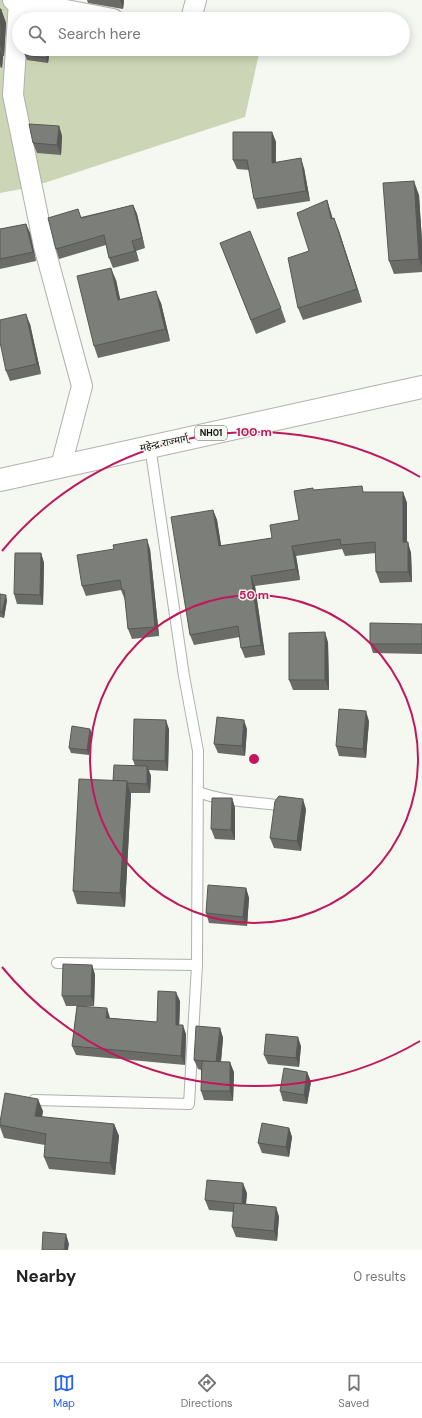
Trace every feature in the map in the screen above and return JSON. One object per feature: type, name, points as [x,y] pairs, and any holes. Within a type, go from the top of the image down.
[{"type":"highway","name":"महेन्द्र राज्मार्ग्","points":[[0,480],[422,386]]},
{"type":"street","points":[[193,12],[196,0]]},
{"type":"street","points":[[16,12],[16,1],[75,12]]},
{"type":"street","points":[[14,56],[13,95],[44,246],[82,386],[61,466]]},
{"type":"lane","points":[[34,1100],[189,1104],[197,965],[198,751],[184,676],[150,446]]},
{"type":"lane","points":[[198,792],[213,798],[276,805]]},
{"type":"lane","points":[[57,963],[197,965]]},
{"type":"green space","points":[[0,0],[13,0],[76,12],[12,12],[12,56],[258,56],[245,117],[32,187],[0,193]]},
{"type":"building","points":[[32,56],[46,56],[46,58]]},
{"type":"building","points":[[29,124],[59,126],[57,145],[33,143]]},
{"type":"building","points":[[233,132],[272,132],[272,163],[301,158],[306,191],[254,199],[247,160],[233,160]]},
{"type":"building","points":[[414,181],[419,259],[389,261],[383,183]]},
{"type":"building","points":[[327,200],[331,219],[334,218],[357,289],[298,308],[288,258],[309,251],[297,213]]},
{"type":"building","points":[[133,205],[142,238],[132,241],[135,251],[109,258],[104,235],[56,249],[48,218],[78,209],[81,218]]},
{"type":"building","points":[[26,224],[33,252],[0,259],[0,229]]},
{"type":"building","points":[[250,231],[281,308],[251,320],[220,243]]},
{"type":"building","points":[[111,268],[118,300],[156,291],[165,329],[94,346],[77,276]]},
{"type":"building","points":[[26,314],[37,364],[6,371],[0,342],[0,320]]},
{"type":"building","points":[[362,486],[363,492],[403,492],[403,542],[408,542],[408,572],[376,572],[375,542],[341,545],[340,539],[292,546],[296,569],[251,576],[261,645],[241,648],[238,626],[190,635],[171,517],[213,510],[219,546],[272,538],[270,525],[299,520],[294,491],[313,488],[313,490]]},
{"type":"building","points":[[147,539],[155,627],[128,629],[124,590],[122,590],[120,580],[82,586],[77,555],[114,549],[113,545]]},
{"type":"building","points":[[15,553],[41,553],[40,595],[14,594]]},
{"type":"building","points":[[0,594],[6,595],[2,612],[0,612]]},
{"type":"building","points":[[370,623],[422,624],[422,644],[370,644]]},
{"type":"building","points":[[325,632],[325,680],[289,680],[289,633]]},
{"type":"building","points":[[339,709],[366,711],[363,749],[336,746]]},
{"type":"building","points":[[217,717],[244,720],[242,746],[214,744]]},
{"type":"building","points":[[134,719],[166,720],[165,761],[133,760]]},
{"type":"building","points":[[72,726],[90,729],[87,750],[69,748]]},
{"type":"building","points":[[114,765],[147,766],[147,784],[127,783],[127,781],[113,781]]},
{"type":"building","points":[[79,779],[127,781],[120,893],[73,891]]},
{"type":"building","points":[[279,796],[303,799],[297,841],[270,838],[275,801]]},
{"type":"building","points":[[212,798],[232,798],[231,830],[211,829]]},
{"type":"building","points":[[208,885],[246,888],[243,917],[206,913]]},
{"type":"building","points":[[63,964],[92,965],[91,996],[62,996]]},
{"type":"building","points":[[158,991],[176,992],[176,1025],[183,1025],[181,1056],[72,1046],[77,1006],[107,1008],[106,1018],[157,1022]]},
{"type":"building","points":[[196,1026],[220,1028],[216,1062],[194,1060]]},
{"type":"building","points":[[266,1034],[298,1037],[296,1058],[264,1055]]},
{"type":"building","points":[[202,1061],[230,1062],[230,1091],[201,1091]]},
{"type":"building","points":[[284,1068],[307,1072],[304,1095],[280,1091]]},
{"type":"building","points":[[5,1093],[38,1099],[35,1116],[114,1124],[110,1163],[44,1157],[46,1134],[0,1125]]},
{"type":"building","points":[[262,1123],[289,1128],[286,1147],[258,1143]]},
{"type":"building","points":[[207,1180],[243,1183],[242,1204],[205,1200]]},
{"type":"building","points":[[234,1203],[276,1207],[274,1231],[232,1227]]},
{"type":"building","points":[[43,1232],[66,1234],[64,1250],[42,1250]]}]
